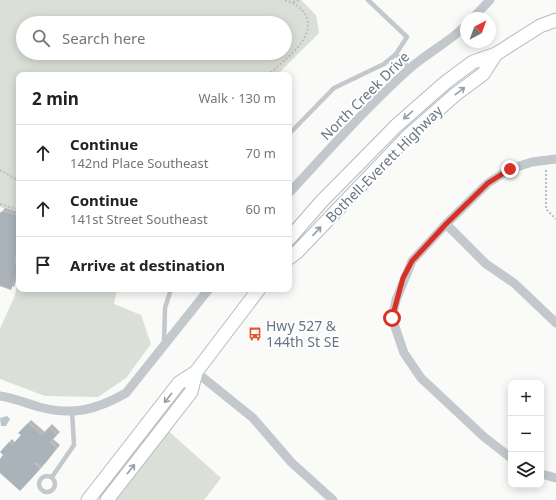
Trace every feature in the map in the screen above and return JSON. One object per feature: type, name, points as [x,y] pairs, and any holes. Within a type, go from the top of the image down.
[{"type":"main road","name":"Bothell-Everett Highway","points":[[292,236],[321,202],[397,125],[446,82],[473,62],[496,54],[540,26],[556,20]]},
{"type":"main road","name":"Bothell-Everett Highway","points":[[292,256],[408,136],[456,94],[483,74],[496,54]]},
{"type":"main road","points":[[88,500],[179,383],[196,372],[257,292]]},
{"type":"main road","points":[[107,500],[191,392],[196,372]]},
{"type":"street","points":[[479,12],[490,0]]},
{"type":"street","name":"North Creek Drive","points":[[292,189],[409,68],[460,32]]},
{"type":"street","points":[[508,456],[483,436],[421,378],[404,353],[392,318],[403,278],[412,261],[446,224],[488,183],[510,169],[532,162],[556,159]]},
{"type":"street","points":[[446,224],[486,264],[514,283],[556,323]]},
{"type":"street","points":[[0,396],[41,407],[72,412],[89,410],[107,404],[126,393],[207,292]]},
{"type":"street","points":[[196,372],[253,418],[291,462],[333,500]]},
{"type":"street","points":[[544,475],[556,478]]},
{"type":"lane","points":[[292,131],[334,88],[384,64],[396,54],[407,37],[368,0]]},
{"type":"lane","points":[[396,54],[409,68]]},
{"type":"lane","points":[[164,346],[165,308],[170,292]]},
{"type":"lane","points":[[52,477],[74,444],[72,412]]},
{"type":"path","points":[[283,0],[298,6],[306,15],[309,26],[307,34],[292,52]]},
{"type":"path","points":[[291,2],[300,0]]},
{"type":"path","points":[[271,72],[283,60]]},
{"type":"path","points":[[546,161],[546,209],[556,218]]},
{"type":"path","points":[[0,170],[16,179]]},
{"type":"path","points":[[0,204],[16,209]]},
{"type":"shaded area","points":[[0,0],[301,0],[316,15],[319,33],[292,60],[280,72],[16,72],[16,211],[0,207]]},
{"type":"shaded area","points":[[16,290],[16,292],[116,292],[114,304],[141,315],[151,344],[126,378],[98,397],[45,396],[0,379],[0,329]]},
{"type":"shaded area","points":[[7,416],[10,419],[6,426],[1,426],[0,418]]},
{"type":"shaded area","points":[[164,427],[221,478],[204,500],[107,500]]},
{"type":"building","points":[[2,211],[16,215],[16,255],[14,262],[16,263],[16,274],[11,290],[0,286],[0,213]]},
{"type":"building","points":[[28,423],[42,435],[49,427],[57,435],[50,442],[57,448],[42,467],[37,463],[35,464],[40,469],[20,491],[0,473],[0,459],[3,455],[0,452],[9,442],[12,445],[21,435],[18,433]]},
{"type":"place","name":"Hwy 527 & 144th St SE","points":[[255,334]]},
{"type":"route","points":[[392,318],[403,278],[412,261],[446,224],[488,183],[510,169]]}]
